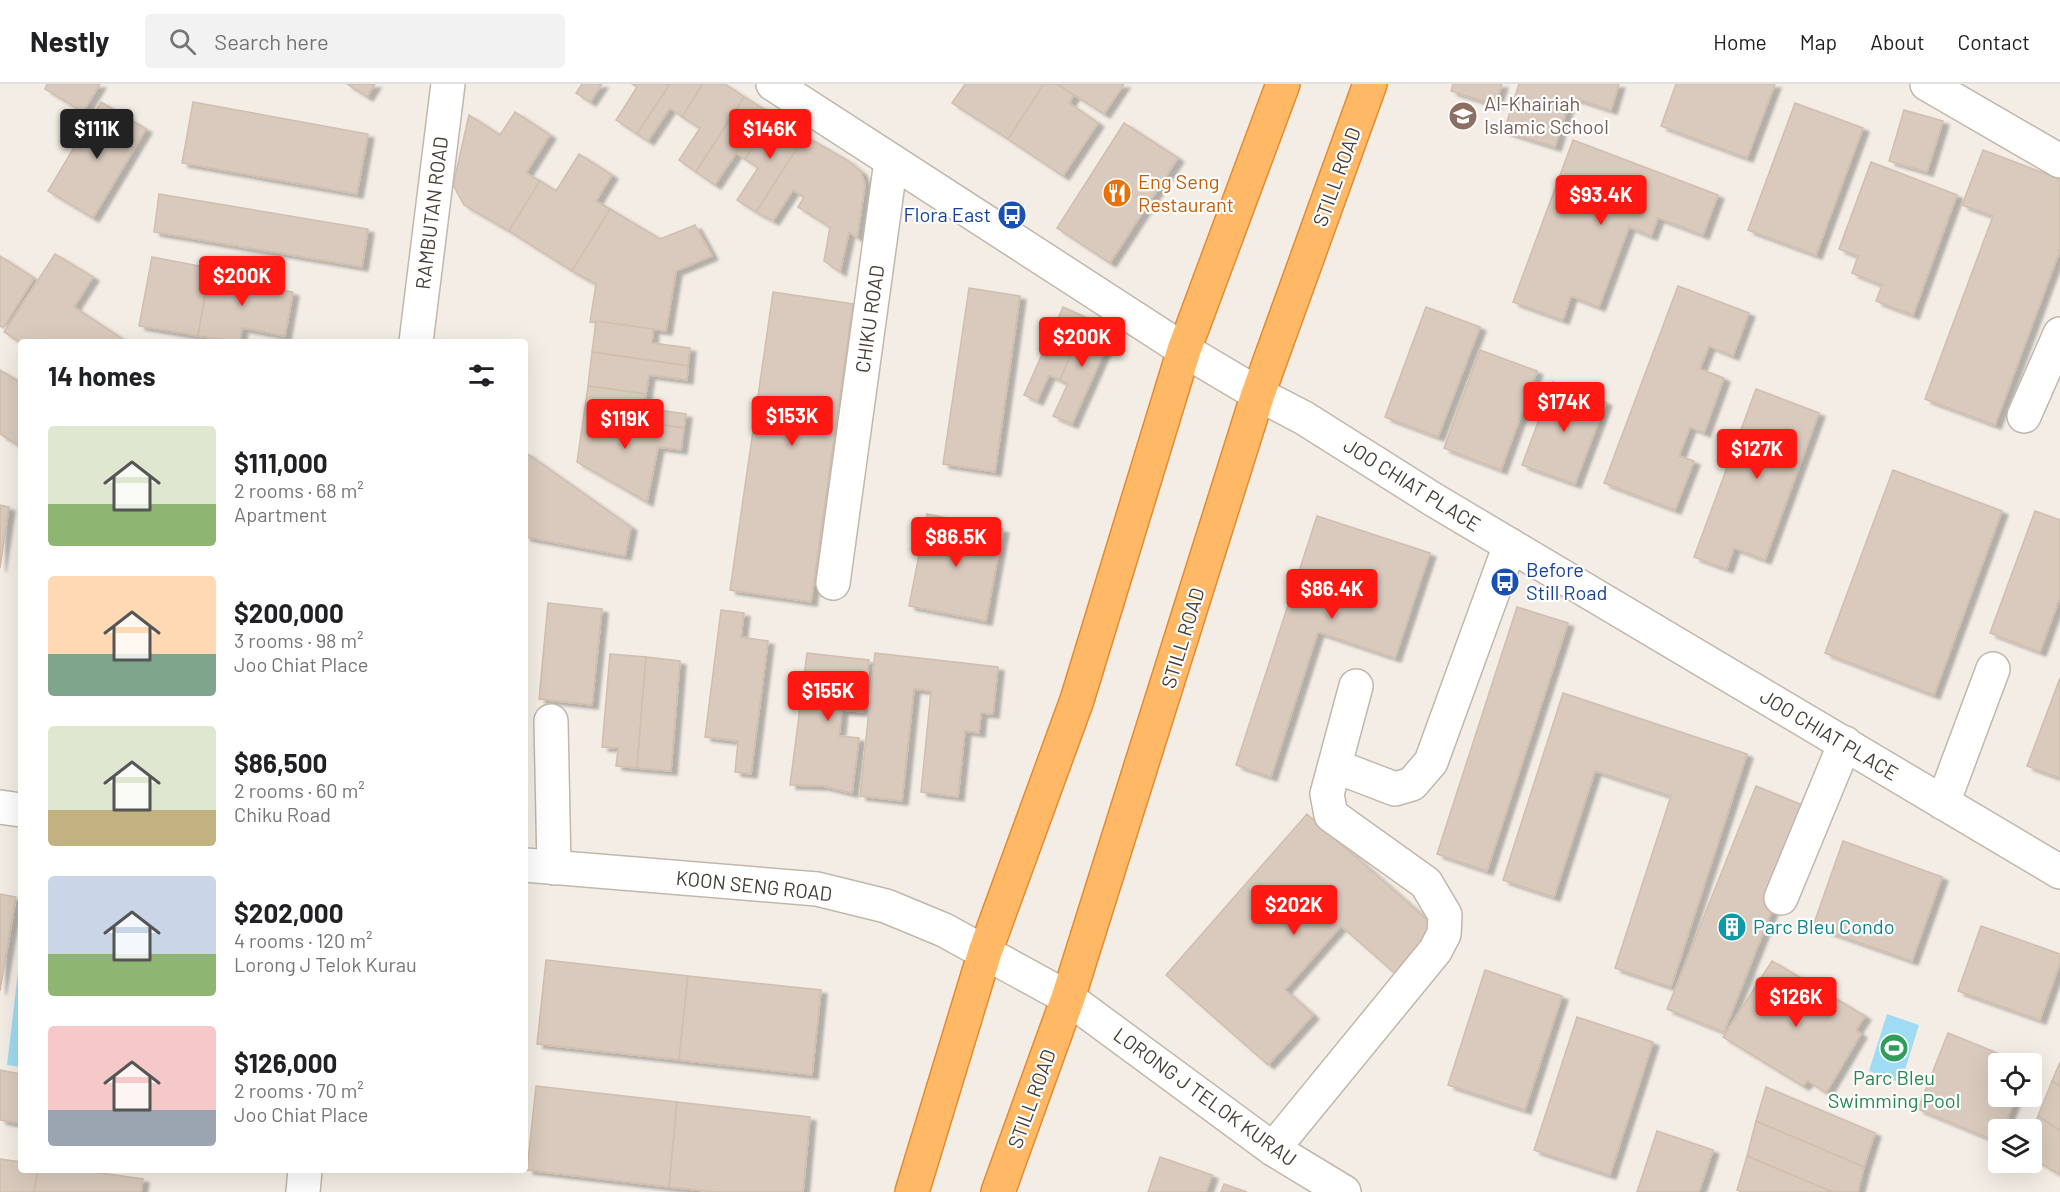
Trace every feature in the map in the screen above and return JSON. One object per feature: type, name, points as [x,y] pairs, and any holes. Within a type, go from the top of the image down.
[{"type":"highway","points":[[912,1192],[985,952],[1077,700],[1184,350],[1283,84]]},
{"type":"highway","name":"STILL ROAD","points":[[998,1192],[1068,998],[1258,394],[1370,84]]},
{"type":"street","name":"RAMBUTAN ROAD","points":[[416,339],[448,84]]},
{"type":"street","points":[[1927,84],[2060,161]]},
{"type":"street","name":"JOO CHIAT PLACE","points":[[789,88],[891,161],[1184,350],[1304,418],[1434,500],[2060,872]]},
{"type":"street","name":"CHIKU ROAD","points":[[833,583],[891,161]]},
{"type":"street","points":[[2024,416],[2060,334]]},
{"type":"street","points":[[1335,766],[1395,789],[1412,784],[1431,762],[1510,545]]},
{"type":"street","points":[[1943,803],[1993,669]]},
{"type":"street","points":[[1273,1149],[1435,951],[1444,934],[1445,915],[1426,883],[1331,815],[1327,794],[1356,686]]},
{"type":"street","points":[[540,866],[551,721]]},
{"type":"street","points":[[1781,898],[1845,743]]},
{"type":"street","points":[[0,807],[18,810]]},
{"type":"street","name":"KOON SENG ROAD","points":[[540,866],[817,889],[886,906],[944,930],[1068,998]]},
{"type":"street","name":"LORONG J TELOK KURAU","points":[[1068,998],[1273,1149],[1344,1192]]},
{"type":"street","points":[[303,1192],[305,1173]]},
{"type":"water","points":[[18,972],[18,1067],[7,1065]]},
{"type":"water","name":"Parc Bleu Swimming Pool","points":[[1887,1014],[1919,1025],[1901,1083],[1869,1071]]},
{"type":"building","points":[[47,84],[100,84],[83,112],[45,89]]},
{"type":"building","points":[[347,84],[375,84],[367,97]]},
{"type":"building","points":[[582,84],[602,84],[590,102],[576,93]]},
{"type":"building","points":[[632,84],[670,84],[637,134],[616,120],[637,87]]},
{"type":"building","points":[[670,84],[703,84],[682,117],[670,108],[648,141],[637,134]]},
{"type":"building","points":[[703,84],[725,84],[744,97],[696,172],[679,160],[700,128],[682,117]]},
{"type":"building","points":[[965,84],[1040,84],[1043,86],[1008,139],[952,103]]},
{"type":"building","points":[[1044,84],[1057,84],[1074,95],[1069,103],[1098,123],[1063,176],[1008,139]]},
{"type":"building","points":[[1057,84],[1124,84],[1104,114]]},
{"type":"building","points":[[1453,84],[1502,84],[1495,105],[1451,91]]},
{"type":"building","points":[[1519,84],[1619,84],[1611,110],[1571,97],[1555,147],[1504,131]]},
{"type":"building","points":[[1676,84],[1775,84],[1747,158],[1661,126]]},
{"type":"building","points":[[744,97],[774,115],[745,159],[736,153],[715,185],[696,172]]},
{"type":"building","points":[[101,102],[146,129],[93,218],[48,191]]},
{"type":"building","points":[[193,102],[368,134],[357,194],[182,163]]},
{"type":"building","points":[[1795,103],[1863,128],[1816,255],[1748,230]]},
{"type":"building","points":[[1904,110],[1943,121],[1927,172],[1889,161]]},
{"type":"building","points":[[515,112],[550,135],[526,173],[540,181],[509,231],[464,205],[453,185],[469,115],[500,135]]},
{"type":"building","points":[[774,115],[805,136],[756,212],[737,200],[758,168],[745,159]]},
{"type":"building","name":"Eng Seng Restaurant","points":[[1124,123],[1178,158],[1110,263],[1057,228]]},
{"type":"building","points":[[805,136],[847,160],[861,172],[865,185],[857,238],[849,232],[840,272],[824,261],[830,227],[798,207],[804,197],[793,190],[773,221],[756,212]]},
{"type":"building","points":[[1573,140],[1718,195],[1703,235],[1658,218],[1651,236],[1629,227],[1599,307],[1571,296],[1563,320],[1513,302]]},
{"type":"building","points":[[1983,150],[2060,179],[2060,250],[1995,425],[1925,399],[1993,216],[1962,205]]},
{"type":"building","points":[[579,154],[612,175],[596,201],[610,209],[572,271],[509,231],[540,181],[556,191]]},
{"type":"building","points":[[1871,162],[1957,195],[1913,315],[1876,301],[1882,285],[1852,273],[1858,256],[1839,249]]},
{"type":"building","points":[[159,194],[368,229],[362,267],[154,232]]},
{"type":"building","points":[[610,209],[660,239],[695,225],[712,256],[676,271],[666,331],[590,322],[596,284],[572,271]]},
{"type":"building","points":[[55,254],[93,277],[74,307],[121,338],[18,339],[18,341],[4,332]]},
{"type":"building","points":[[0,256],[34,278],[3,328],[0,326]]},
{"type":"building","points":[[152,257],[210,268],[198,336],[139,326]]},
{"type":"building","points":[[210,268],[252,276],[250,284],[293,292],[285,336],[242,328],[240,339],[198,336]]},
{"type":"building","points":[[1678,286],[1749,313],[1733,356],[1709,346],[1700,369],[1724,378],[1704,433],[1690,427],[1679,456],[1694,461],[1675,510],[1604,483]]},
{"type":"building","points":[[969,288],[1020,296],[995,472],[943,464]]},
{"type":"building","points":[[773,292],[853,304],[811,602],[730,590]]},
{"type":"building","points":[[1063,307],[1087,318],[1060,380],[1049,375],[1037,401],[1024,395]]},
{"type":"building","points":[[1426,307],[1480,327],[1438,437],[1385,417]]},
{"type":"building","points":[[1087,318],[1114,330],[1072,424],[1053,416],[1068,383],[1060,380]]},
{"type":"building","points":[[596,321],[653,329],[652,343],[690,348],[688,366],[592,352]]},
{"type":"building","points":[[1480,350],[1537,371],[1501,470],[1444,448]]},
{"type":"building","points":[[592,352],[688,366],[687,380],[649,375],[646,394],[588,386]]},
{"type":"building","points":[[0,370],[18,381],[18,445],[0,434]]},
{"type":"building","points":[[1553,382],[1606,402],[1575,484],[1522,465]]},
{"type":"building","points":[[588,386],[646,394],[644,408],[686,414],[684,428],[584,414]]},
{"type":"building","points":[[1756,389],[1819,413],[1765,560],[1734,548],[1727,569],[1694,557]]},
{"type":"building","points":[[584,414],[684,428],[681,450],[658,447],[647,502],[577,462]]},
{"type":"building","points":[[528,454],[631,527],[625,556],[528,538]]},
{"type":"building","points":[[1893,470],[2002,511],[1934,695],[1825,653]]},
{"type":"building","points":[[0,505],[9,507],[0,568]]},
{"type":"building","points":[[2035,511],[2060,520],[2060,597],[2040,652],[1990,633]]},
{"type":"building","points":[[927,514],[1003,529],[986,621],[909,606]]},
{"type":"building","points":[[1317,516],[1430,553],[1395,658],[1318,632],[1271,777],[1236,765]]},
{"type":"building","points":[[548,603],[602,609],[592,705],[539,699]]},
{"type":"building","points":[[1517,607],[1568,623],[1487,871],[1437,854]]},
{"type":"building","points":[[721,610],[744,613],[741,637],[768,641],[751,774],[735,772],[738,741],[705,737]]},
{"type":"building","points":[[807,653],[869,660],[863,712],[842,710],[839,736],[859,738],[852,793],[823,786],[790,785]]},
{"type":"building","points":[[875,653],[998,667],[993,714],[981,713],[979,733],[965,731],[958,797],[921,792],[931,691],[914,689],[902,801],[860,796]]},
{"type":"building","points":[[610,654],[646,657],[637,768],[616,766],[618,748],[602,747]]},
{"type":"building","points":[[646,657],[680,661],[671,771],[637,768]]},
{"type":"building","points":[[2060,678],[2060,778],[2027,766]]},
{"type":"building","points":[[1563,693],[1747,754],[1671,987],[1615,968],[1671,796],[1595,771],[1554,897],[1503,880]]},
{"type":"building","name":"Parc Bleu Condo","points":[[1756,786],[1812,809],[1724,1032],[1667,1009]]},
{"type":"building","points":[[1307,814],[1441,932],[1400,978],[1341,926],[1285,990],[1313,1015],[1268,1065],[1166,975]]},
{"type":"building","points":[[1843,841],[1942,877],[1912,961],[1813,926]]},
{"type":"building","points":[[0,894],[16,897],[0,991]]},
{"type":"building","points":[[1981,926],[2060,954],[2060,963],[2040,1020],[1958,991]]},
{"type":"building","points":[[546,960],[688,976],[679,1060],[537,1044]]},
{"type":"building","points":[[1772,961],[1865,1016],[1856,1030],[1861,1034],[1826,1093],[1808,1081],[1803,1086],[1723,1037]]},
{"type":"building","points":[[1485,970],[1562,996],[1525,1110],[1448,1085]]},
{"type":"building","points":[[688,976],[821,990],[812,1075],[679,1060]]},
{"type":"building","points":[[1577,1017],[1653,1042],[1610,1175],[1534,1150]]},
{"type":"building","points":[[1948,1033],[1997,1053],[1988,1053],[1988,1107],[2012,1107],[2007,1119],[1988,1119],[1988,1138],[1918,1109]]},
{"type":"building","points":[[2060,1062],[2060,1086],[2052,1081]]},
{"type":"building","points":[[0,1070],[18,1073],[18,1123],[0,1120]]},
{"type":"building","points":[[2052,1081],[2060,1086],[2060,1131],[2038,1116]]},
{"type":"building","points":[[536,1086],[677,1102],[669,1187],[528,1170]]},
{"type":"building","points":[[1766,1087],[1875,1133],[1864,1167],[1756,1121]]},
{"type":"building","points":[[677,1102],[810,1117],[803,1192],[717,1192],[669,1187]]},
{"type":"building","points":[[2038,1116],[2060,1131],[2060,1175],[2042,1164],[2042,1119],[2037,1119]]},
{"type":"building","points":[[1756,1121],[1864,1167],[1858,1192],[1833,1192],[1747,1156]]},
{"type":"building","points":[[1657,1131],[1713,1150],[1699,1192],[1637,1192]]},
{"type":"building","points":[[1747,1156],[1833,1192],[1742,1192],[1737,1190]]},
{"type":"building","points":[[1160,1157],[1212,1175],[1206,1192],[1148,1192]]},
{"type":"building","points":[[0,1159],[18,1162],[18,1173],[37,1173],[34,1192],[0,1192]]},
{"type":"building","points":[[37,1173],[100,1173],[143,1179],[141,1192],[34,1192]]},
{"type":"building","points":[[1224,1184],[1247,1192],[1221,1192]]},
{"type":"place","name":"Al-Khairiah Islamic School","points":[[1463,116]]},
{"type":"place","name":"Eng Seng Restaurant","points":[[1117,193]]},
{"type":"place","name":"Flora East","points":[[1012,215]]},
{"type":"place","name":"Before Still Road","points":[[1505,582]]},
{"type":"place","name":"Parc Bleu Condo","points":[[1732,927]]},
{"type":"place","name":"Parc Bleu Swimming Pool","points":[[1894,1048]]}]
